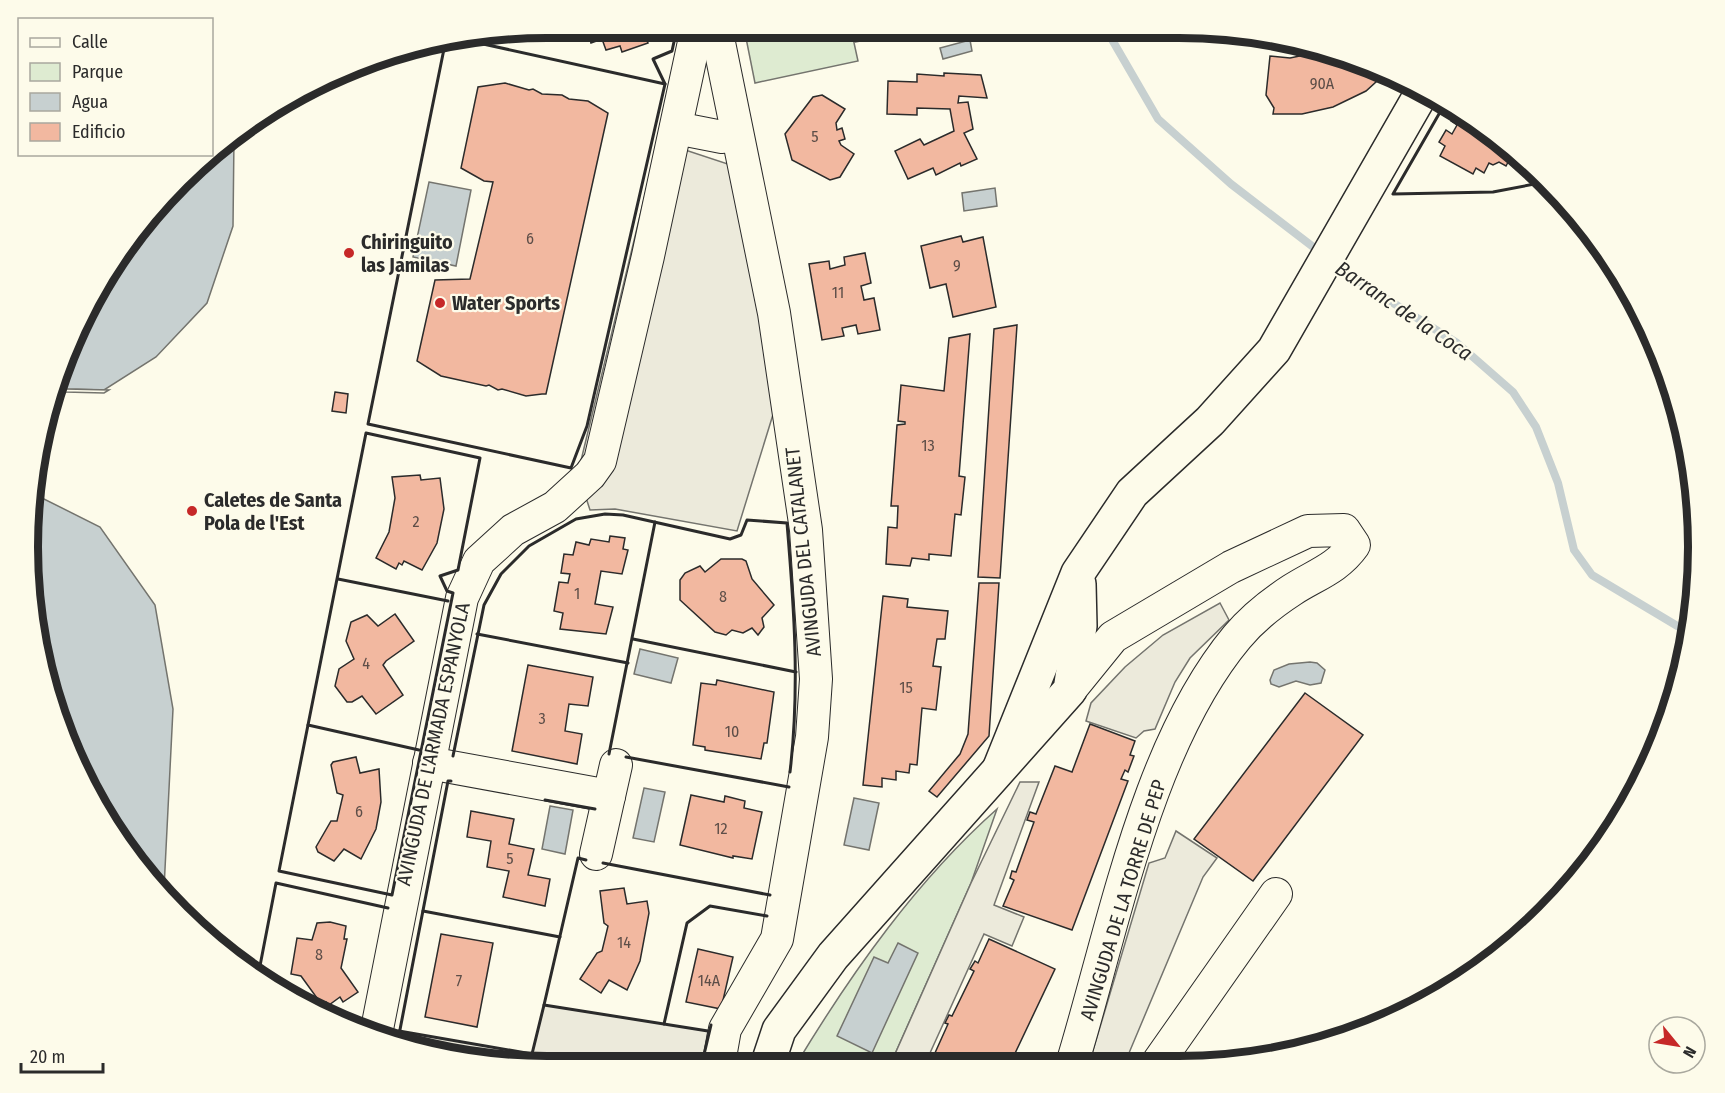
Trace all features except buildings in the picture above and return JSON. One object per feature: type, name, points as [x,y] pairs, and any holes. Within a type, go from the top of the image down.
[{"type":"main road","points":[[1000,767],[1078,573],[1132,493],[1210,421],[1274,350],[1419,98]]},
{"type":"main road","points":[[770,1056],[779,1030],[833,956],[1070,690],[1080,626],[1078,573]]},
{"type":"street","points":[[695,38],[676,128],[722,138],[736,131]]},
{"type":"street","name":"AVINGUDA DEL CATALANET","points":[[718,38],[774,313],[806,530],[816,679],[812,737],[777,939],[725,1029],[719,1056]]},
{"type":"street","points":[[686,83],[728,90]]},
{"type":"street","name":"AVINGUDA DE L'ARMADA ESPANYOLA","points":[[378,1026],[462,598],[478,561],[513,530],[555,507],[590,475],[600,461],[606,443],[676,128]]},
{"type":"street","name":"AVINGUDA DE LA TORRE DE PEP","points":[[1070,690],[1113,637],[1231,567],[1308,531],[1344,530],[1354,545],[1343,561],[1292,590],[1266,609],[1237,638],[1191,705],[1149,802],[1074,1056]]},
{"type":"street","points":[[429,763],[609,796]]},
{"type":"street","points":[[596,854],[616,765]]},
{"type":"street","points":[[1162,1056],[1276,894]]},
{"type":"green space","points":[[746,38],[853,38],[858,61],[755,83]]},
{"type":"green space","points":[[997,809],[971,883],[894,1056],[801,1056],[863,961],[888,928],[940,866]]},
{"type":"shaded area","points":[[854,38],[875,38],[855,42]]},
{"type":"shaded area","points":[[658,141],[743,169],[784,379],[737,531],[615,509],[590,510],[578,473]]},
{"type":"shaded area","points":[[1220,603],[1229,620],[1190,658],[1175,682],[1155,729],[1144,731],[1136,738],[1086,721],[1091,703],[1125,667],[1163,635]]},
{"type":"shaded area","points":[[1020,782],[1039,782],[994,905],[1024,917],[1012,946],[984,934],[929,1056],[894,1056],[971,883]]},
{"type":"shaded area","points":[[1176,831],[1217,858],[1203,877],[1129,1053],[1127,1056],[1091,1056],[1149,863],[1165,858]]},
{"type":"shaded area","points":[[544,1005],[708,1031],[703,1056],[546,1056],[447,1046],[415,1038],[399,1033],[399,1031],[532,1054]]},
{"type":"water","points":[[970,40],[972,51],[943,59],[940,48]]},
{"type":"water","points":[[234,146],[233,226],[207,303],[156,357],[104,390],[64,387],[65,383],[90,321],[123,264],[164,211],[211,164]]},
{"type":"water","points":[[429,182],[471,190],[456,266],[413,257]]},
{"type":"water","points":[[995,188],[997,206],[964,211],[962,193]]},
{"type":"water","points":[[40,497],[100,527],[155,605],[173,709],[164,882],[123,829],[106,801],[76,741],[65,710],[47,646],[42,613],[38,546]]},
{"type":"water","points":[[640,649],[678,658],[671,683],[634,674]]},
{"type":"water","points":[[1317,663],[1325,670],[1321,683],[1310,685],[1296,681],[1279,687],[1271,684],[1270,680],[1274,670],[1289,664]]},
{"type":"water","points":[[644,788],[665,792],[654,842],[633,838]]},
{"type":"water","points":[[854,798],[879,803],[869,850],[844,845]]},
{"type":"water","points":[[550,806],[573,810],[565,854],[542,849]]},
{"type":"water","points":[[898,943],[918,953],[872,1053],[837,1036],[874,957],[888,963]]},
{"type":"pier","points":[[64,387],[109,390],[104,393],[65,392]]},
{"type":"waterway","name":"Barranc de la Coca","points":[[1111,38],[1158,119],[1231,184],[1321,253]]},
{"type":"waterway","name":"Barranc de la Coca","points":[[1331,261],[1350,276],[1457,343],[1513,392],[1536,427],[1558,483],[1574,550],[1592,575],[1681,628]]},
{"type":"wall","points":[[665,84],[653,59],[672,51],[675,38]]},
{"type":"wall","points":[[444,48],[368,424],[571,468],[587,426],[665,84],[477,43]]},
{"type":"wall","points":[[1441,111],[1393,194],[1493,192],[1535,184]]},
{"type":"wall","points":[[366,433],[480,458],[458,570],[440,576],[447,591],[453,593],[392,895],[279,871],[366,433]]},
{"type":"wall","points":[[453,756],[484,605],[501,574],[529,546],[576,519],[605,514],[623,515],[730,539],[741,535],[747,520],[787,523],[794,616],[795,678],[790,772]]},
{"type":"wall","points":[[609,754],[655,522]]},
{"type":"wall","points":[[338,579],[448,601]]},
{"type":"wall","points":[[477,634],[628,663]]},
{"type":"wall","points":[[633,639],[796,672]]},
{"type":"wall","points":[[308,725],[419,750]]},
{"type":"wall","points":[[626,757],[789,787]]},
{"type":"wall","points":[[399,1033],[448,781],[451,781]]},
{"type":"wall","points":[[545,800],[595,809]]},
{"type":"wall","points":[[544,1005],[578,858],[586,860]]},
{"type":"wall","points":[[603,863],[770,895]]},
{"type":"wall","points":[[260,967],[276,883],[388,908]]},
{"type":"wall","points":[[664,1024],[687,923],[710,906],[767,916]]},
{"type":"wall","points":[[423,911],[560,937]]},
{"type":"wall","points":[[399,1031],[532,1054],[544,1005],[708,1031]]},
{"type":"wall","points":[[704,1056],[711,1025]]},
{"type":"place","name":"Chiringuito las Jamilas","points":[[349,253]]},
{"type":"place","name":"Water Sports","points":[[440,303]]},
{"type":"place","name":"Caletes de Santa Pola de l'Est","points":[[192,511]]}]
